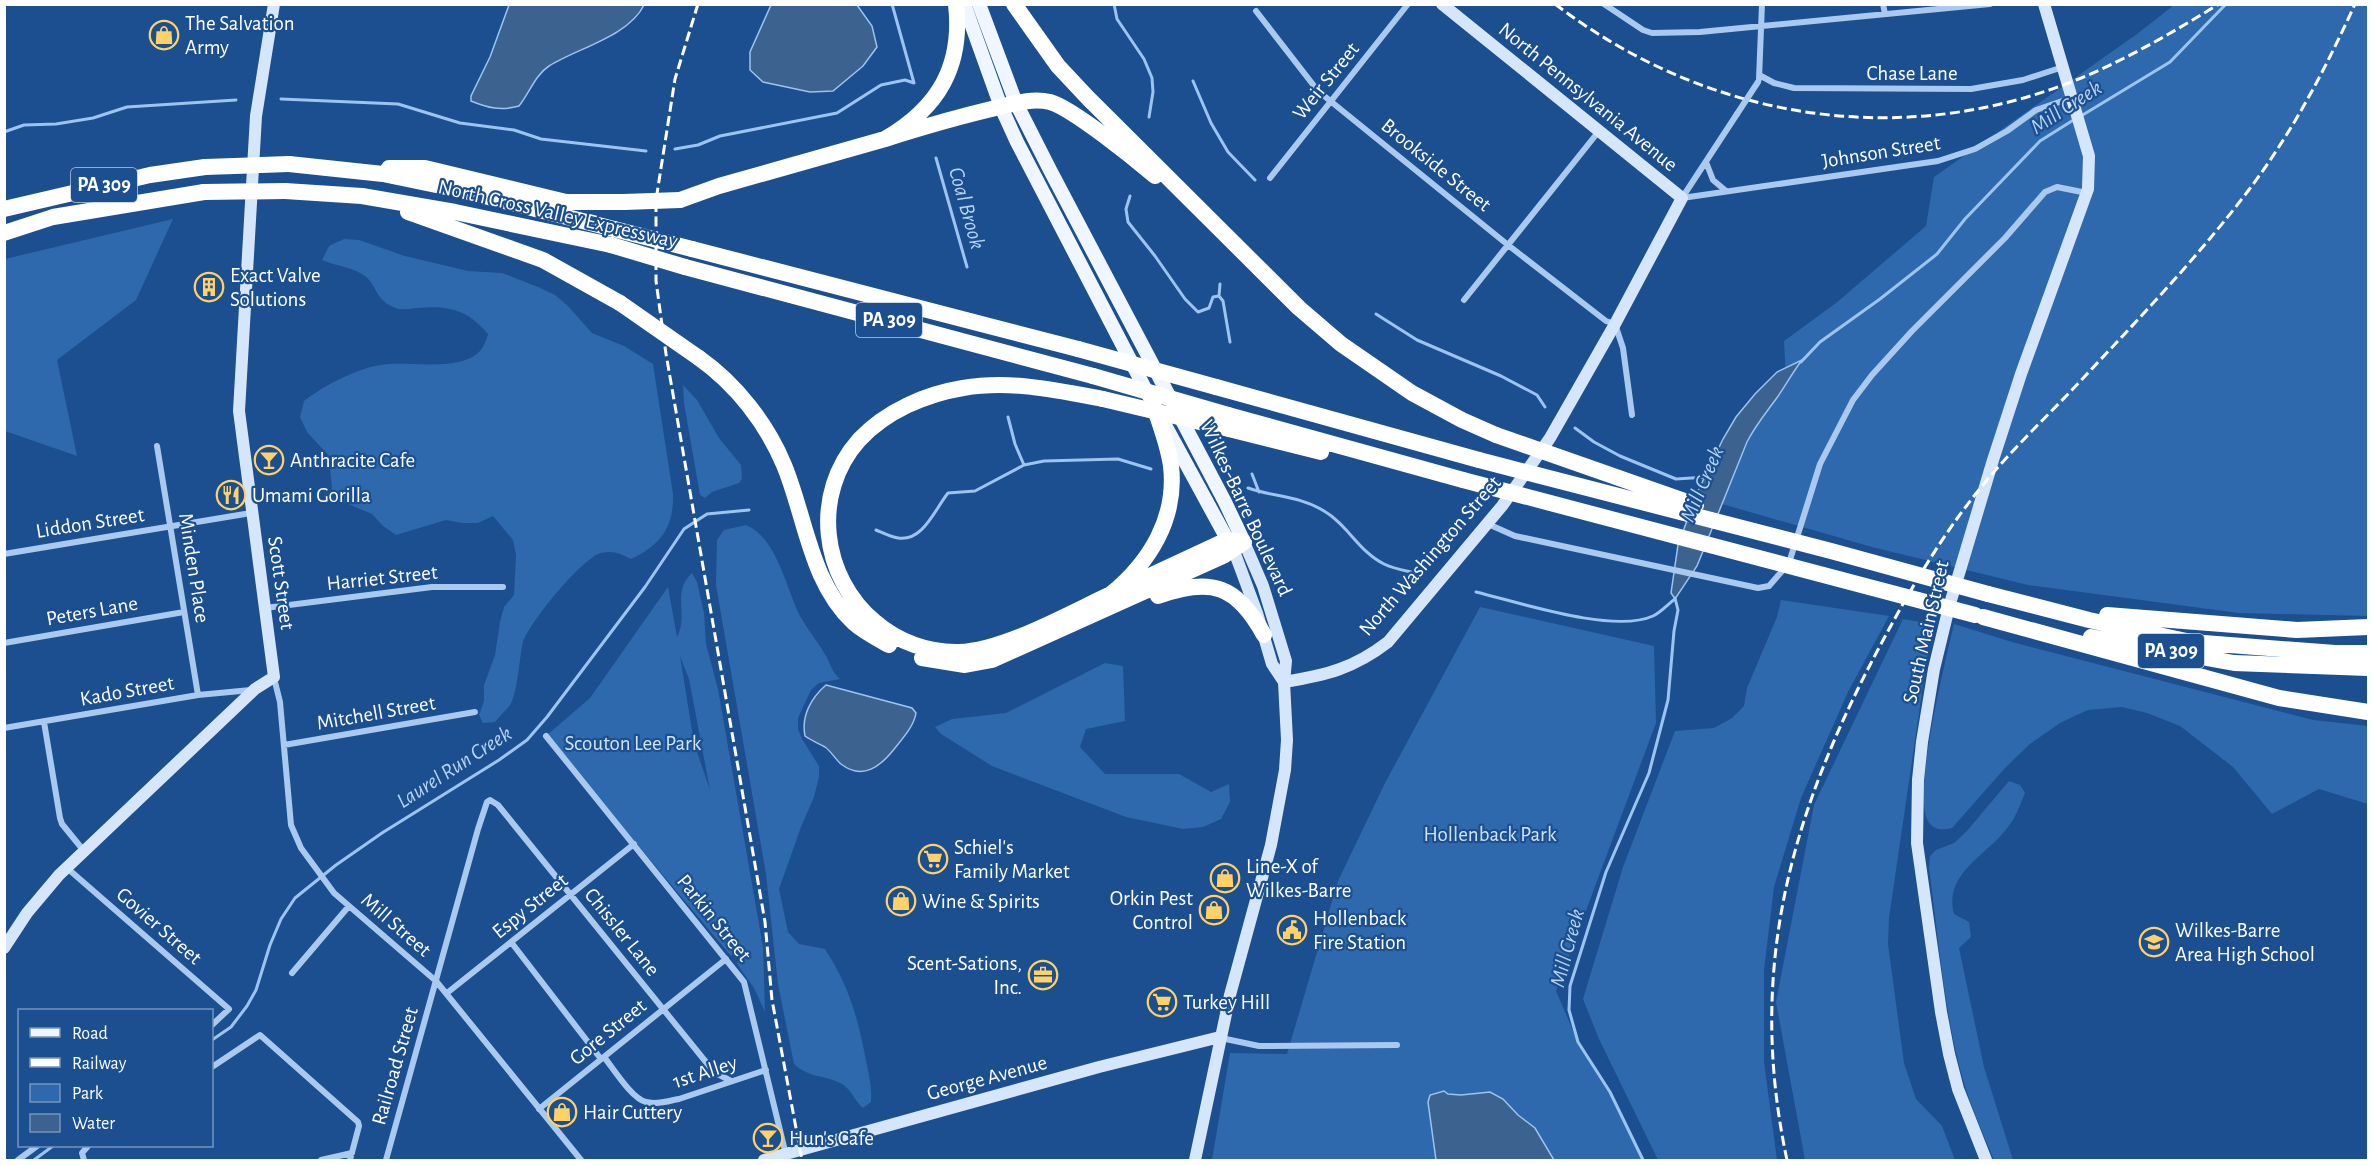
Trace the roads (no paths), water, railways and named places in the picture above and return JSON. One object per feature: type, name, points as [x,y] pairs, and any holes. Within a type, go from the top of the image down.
[{"type":"highway","points":[[885,140],[920,115],[936,97],[945,81],[952,65],[958,38],[956,4]]},
{"type":"highway","points":[[1014,4],[1058,66],[1088,98],[1299,308],[1369,364],[1422,398],[1496,435],[1577,465],[1831,551]]},
{"type":"highway","points":[[342,169],[425,168],[566,202],[680,200],[719,186],[885,140],[968,114],[1032,100],[1050,102],[1069,112],[1151,173],[1253,261]]},
{"type":"highway","name":"North Cross Valley Expressway","points":[[4,209],[150,175],[205,167],[289,164],[383,174],[465,191],[612,237],[685,267],[1093,376],[1228,422]]},
{"type":"highway","name":"North Cross Valley Expressway","points":[[4,233],[53,217],[204,192],[285,190],[362,196],[692,249],[1078,349],[1479,460],[1831,551]]},
{"type":"highway","points":[[362,196],[543,260],[620,303],[699,358],[736,391],[767,432],[786,468],[824,583],[840,607],[856,625],[896,649],[922,658],[955,664],[977,664],[992,660],[1051,635],[1235,544]]},
{"type":"highway","points":[[1228,422],[1039,387],[1000,385],[944,392],[901,408],[874,426],[846,458],[833,488],[828,533],[833,561],[850,597],[868,617],[890,633],[908,642],[927,648],[960,652],[992,646],[1235,544]]},
{"type":"highway","points":[[1112,594],[1148,557],[1162,531],[1168,511],[1172,487],[1171,465],[1153,404]]},
{"type":"highway","name":"PA 309","points":[[1228,422],[1442,474],[1979,616],[2234,663],[2368,668]]},
{"type":"highway","name":"PA 309","points":[[1831,551],[2089,620],[2191,642],[2335,653],[2368,653]]},
{"type":"highway","points":[[1051,635],[1078,631],[1173,590],[1201,586],[1212,587],[1232,595],[1247,607],[1264,635]]},
{"type":"highway","points":[[1988,594],[2108,615],[2297,630],[2368,627]]},
{"type":"highway","points":[[1979,616],[2279,698],[2368,712]]},
{"type":"main road","name":"Wilkes-Barre Boulevard","points":[[964,4],[1009,105],[1225,502],[1235,544]]},
{"type":"main road","name":"Wilkes-Barre Boulevard","points":[[979,4],[1009,105],[1038,186],[1153,404],[1235,544]]},
{"type":"street","name":"Scott Street","points":[[274,4],[256,116],[240,382],[240,424],[274,677]]},
{"type":"street","name":"Weir Street","points":[[1270,178],[1408,4]]},
{"type":"street","name":"North Pennsylvania Avenue","points":[[1442,4],[1682,198]]},
{"type":"street","points":[[1604,4],[1642,30],[1652,33],[1762,26],[1990,4]]},
{"type":"street","points":[[1759,79],[1762,4]]},
{"type":"street","points":[[1883,4],[1884,14]]},
{"type":"street","name":"South Main Street","points":[[1986,1161],[1958,1089],[1941,1012],[1917,843],[1918,780],[1934,669],[1955,586],[2014,393],[2088,194],[2089,156],[2044,4]]},
{"type":"street","name":"Brookside Street","points":[[1256,11],[1318,91],[1508,245],[1606,321],[1615,324]]},
{"type":"street","name":"Chase Lane","points":[[1759,79],[1794,88],[1971,89],[2023,80],[2062,67]]},
{"type":"street","name":"North Washington Street","points":[[1284,682],[1333,673],[1357,663],[1378,650],[1397,631],[1488,524],[1550,438],[1615,324],[1682,198],[1759,79]]},
{"type":"street","name":"Johnson Street","points":[[1682,198],[1893,169],[1945,159],[1975,148],[2007,131],[2036,110],[2073,103]]},
{"type":"street","points":[[1464,300],[1599,131]]},
{"type":"street","points":[[1706,162],[1713,180],[1726,191]]},
{"type":"street","points":[[1488,524],[1515,536],[1758,588],[1769,586],[1789,563],[1820,464],[1853,399],[1872,375],[1912,331],[2005,238],[2044,192],[2057,187],[2088,194]]},
{"type":"street","points":[[1615,324],[1623,348],[1632,415]]},
{"type":"street","name":"Minden Place","points":[[157,446],[198,695]]},
{"type":"street","name":"Liddon Street","points":[[4,554],[251,513]]},
{"type":"street","name":"Wilkes-Barre Boulevard","points":[[1235,544],[1272,664],[1284,682]]},
{"type":"street","name":"Wilkes-Barre Boulevard","points":[[1235,544],[1263,586],[1286,660],[1284,682]]},
{"type":"street","name":"Harriet Street","points":[[264,608],[432,587],[503,587]]},
{"type":"street","name":"Peters Lane","points":[[4,643],[184,612]]},
{"type":"street","points":[[4,948],[27,914],[67,868],[255,689],[274,677]]},
{"type":"street","name":"Mill Street","points":[[274,677],[280,702],[291,825],[295,837],[317,872],[349,906],[447,993],[581,1161]]},
{"type":"street","points":[[1195,1161],[1220,1037],[1279,808],[1287,740],[1284,682]]},
{"type":"street","name":"Kado Street","points":[[4,728],[198,695],[255,689]]},
{"type":"street","name":"Mitchell Street","points":[[284,745],[475,712]]},
{"type":"street","points":[[44,722],[60,818],[67,831],[84,851]]},
{"type":"street","name":"Parkin Street","points":[[546,736],[744,982],[786,1155]]},
{"type":"street","name":"Chissler Lane","points":[[490,800],[498,805],[714,1072],[731,1081]]},
{"type":"street","name":"Railroad Street","points":[[386,1161],[478,829],[487,802],[490,800]]},
{"type":"street","name":"Espy Street","points":[[447,993],[634,844]]},
{"type":"street","name":"Govier Street","points":[[67,868],[230,1009],[213,1024]]},
{"type":"street","points":[[292,973],[349,906]]},
{"type":"street","name":"1st Alley","points":[[511,942],[602,1058],[634,1094],[646,1102],[679,1099],[766,1070]]},
{"type":"street","name":"Gore Street","points":[[539,1109],[726,958]]},
{"type":"street","points":[[213,1066],[260,1035],[358,1122],[351,1157],[321,1161]]},
{"type":"street","points":[[1220,1037],[1259,1046],[1397,1045]]},
{"type":"street","name":"George Avenue","points":[[764,1161],[1099,1067],[1220,1037]]},
{"type":"street","points":[[18,1161],[36,1147]]},
{"type":"street","points":[[84,1161],[86,1148]]},
{"type":"water","points":[[509,4],[644,5],[637,16],[615,33],[561,59],[544,70],[519,106],[495,108],[471,101],[471,96],[490,57]]},
{"type":"water","points":[[771,5],[857,5],[872,26],[877,47],[863,66],[833,91],[810,92],[763,82],[750,70],[750,52]]},
{"type":"water","points":[[1802,360],[1750,436],[1697,566],[1675,599],[1671,593],[1678,545],[1698,491],[1723,439],[1736,417],[1777,372]]},
{"type":"water","points":[[826,685],[912,708],[916,713],[905,736],[890,755],[878,765],[864,771],[849,769],[825,747],[805,736],[804,721],[808,708]]},
{"type":"water","points":[[1444,1091],[1448,1094],[1461,1095],[1490,1092],[1503,1099],[1535,1128],[1554,1160],[1436,1160],[1428,1102],[1430,1095]]},
{"type":"waterway","name":"Coal Brook","points":[[892,4],[914,83]]},
{"type":"waterway","points":[[1114,4],[1117,19],[1144,59],[1152,78],[1153,92],[1149,117]]},
{"type":"waterway","name":"Mill Creek","points":[[2081,116],[2170,62],[2226,4]]},
{"type":"waterway","points":[[675,149],[698,145],[720,136],[837,113],[881,85],[905,80],[914,83]]},
{"type":"waterway","points":[[1193,81],[1211,123],[1228,152],[1255,180]]},
{"type":"waterway","points":[[281,99],[398,104],[460,123],[514,130],[541,139],[646,151]]},
{"type":"waterway","points":[[4,132],[24,125],[56,124],[93,118],[127,107],[236,100]]},
{"type":"waterway","name":"Mill Creek","points":[[1801,362],[1820,342],[1937,254],[1965,219],[2040,141],[2075,119]]},
{"type":"waterway","name":"Coal Brook","points":[[936,158],[967,267]]},
{"type":"waterway","points":[[1130,196],[1126,209],[1128,222],[1185,299],[1198,312],[1209,308],[1213,297],[1219,296],[1223,301],[1230,342]]},
{"type":"waterway","points":[[1219,296],[1220,284]]},
{"type":"waterway","points":[[1376,314],[1417,340],[1501,376],[1537,395],[1545,407]]},
{"type":"waterway","name":"Coal Brook","points":[[1008,417],[1015,444],[1024,465]]},
{"type":"waterway","points":[[1575,428],[1594,442],[1620,456],[1676,479],[1707,477]]},
{"type":"waterway","name":"Laurel Run Creek","points":[[876,530],[898,538],[915,535],[927,523],[948,493],[975,491],[1024,465],[1044,461],[1118,459],[1151,469]]},
{"type":"waterway","points":[[1252,474],[1259,492]]},
{"type":"waterway","name":"Laurel Run Creek","points":[[1248,488],[1315,506],[1340,523],[1375,559],[1390,567],[1411,572]]},
{"type":"waterway","name":"Laurel Run Creek","points":[[213,1039],[231,1027],[247,1006],[256,990],[281,919],[295,898],[336,865],[382,833],[527,740],[645,587],[684,529],[707,514],[749,510]]},
{"type":"waterway","name":"Laurel Run Creek","points":[[1476,592],[1540,609],[1590,619],[1614,621],[1636,621],[1653,616],[1675,599]]},
{"type":"waterway","name":"Mill Creek","points":[[1643,1160],[1610,1092],[1578,1042],[1569,1010],[1570,986],[1606,872],[1649,773],[1668,700],[1678,610],[1675,598]]},
{"type":"waterway","name":"Laurel Run Creek","points":[[34,1160],[52,1147]]},
{"type":"railway","points":[[698,4],[675,79],[656,200],[656,281],[666,354],[765,922],[772,1000],[802,1160]]},
{"type":"railway","points":[[1555,4],[1612,43],[1673,73],[1736,96],[1800,111],[1866,117],[1933,115],[2000,104],[2066,84],[2125,58],[2219,4]]},
{"type":"railway","points":[[1787,1160],[1776,1090],[1772,1022],[1775,957],[1785,893],[1801,831],[1823,769],[1849,707],[1917,580],[1972,499],[2007,457],[2184,269],[2264,169],[2307,100],[2355,4]]},
{"type":"place","name":"The Salvation Army","points":[[164,35]]},
{"type":"place","name":"Exact Valve Solutions","points":[[209,287]]},
{"type":"place","name":"Anthracite Cafe","points":[[269,460]]},
{"type":"place","name":"Umami Gorilla","points":[[231,495]]},
{"type":"place","name":"Schiel's Family Market","points":[[933,859]]},
{"type":"place","name":"Line-X of Wilkes-Barre","points":[[1225,878]]},
{"type":"place","name":"Wine & Spirits","points":[[901,901]]},
{"type":"place","name":"Orkin Pest Control","points":[[1214,910]]},
{"type":"place","name":"Hollenback Fire Station","points":[[1292,930]]},
{"type":"place","name":"Wilkes-Barre Area High School","points":[[2154,942]]},
{"type":"place","name":"Scent-Sations, Inc.","points":[[1043,975]]},
{"type":"place","name":"Turkey Hill","points":[[1162,1002]]},
{"type":"place","name":"Hair Cuttery","points":[[562,1112]]},
{"type":"place","name":"Hun's Cafe","points":[[768,1138]]},
{"type":"park label","name":"Scouton Lee Park","points":[[633,743]]},
{"type":"park label","name":"Hollenback Park","points":[[1490,834]]}]
